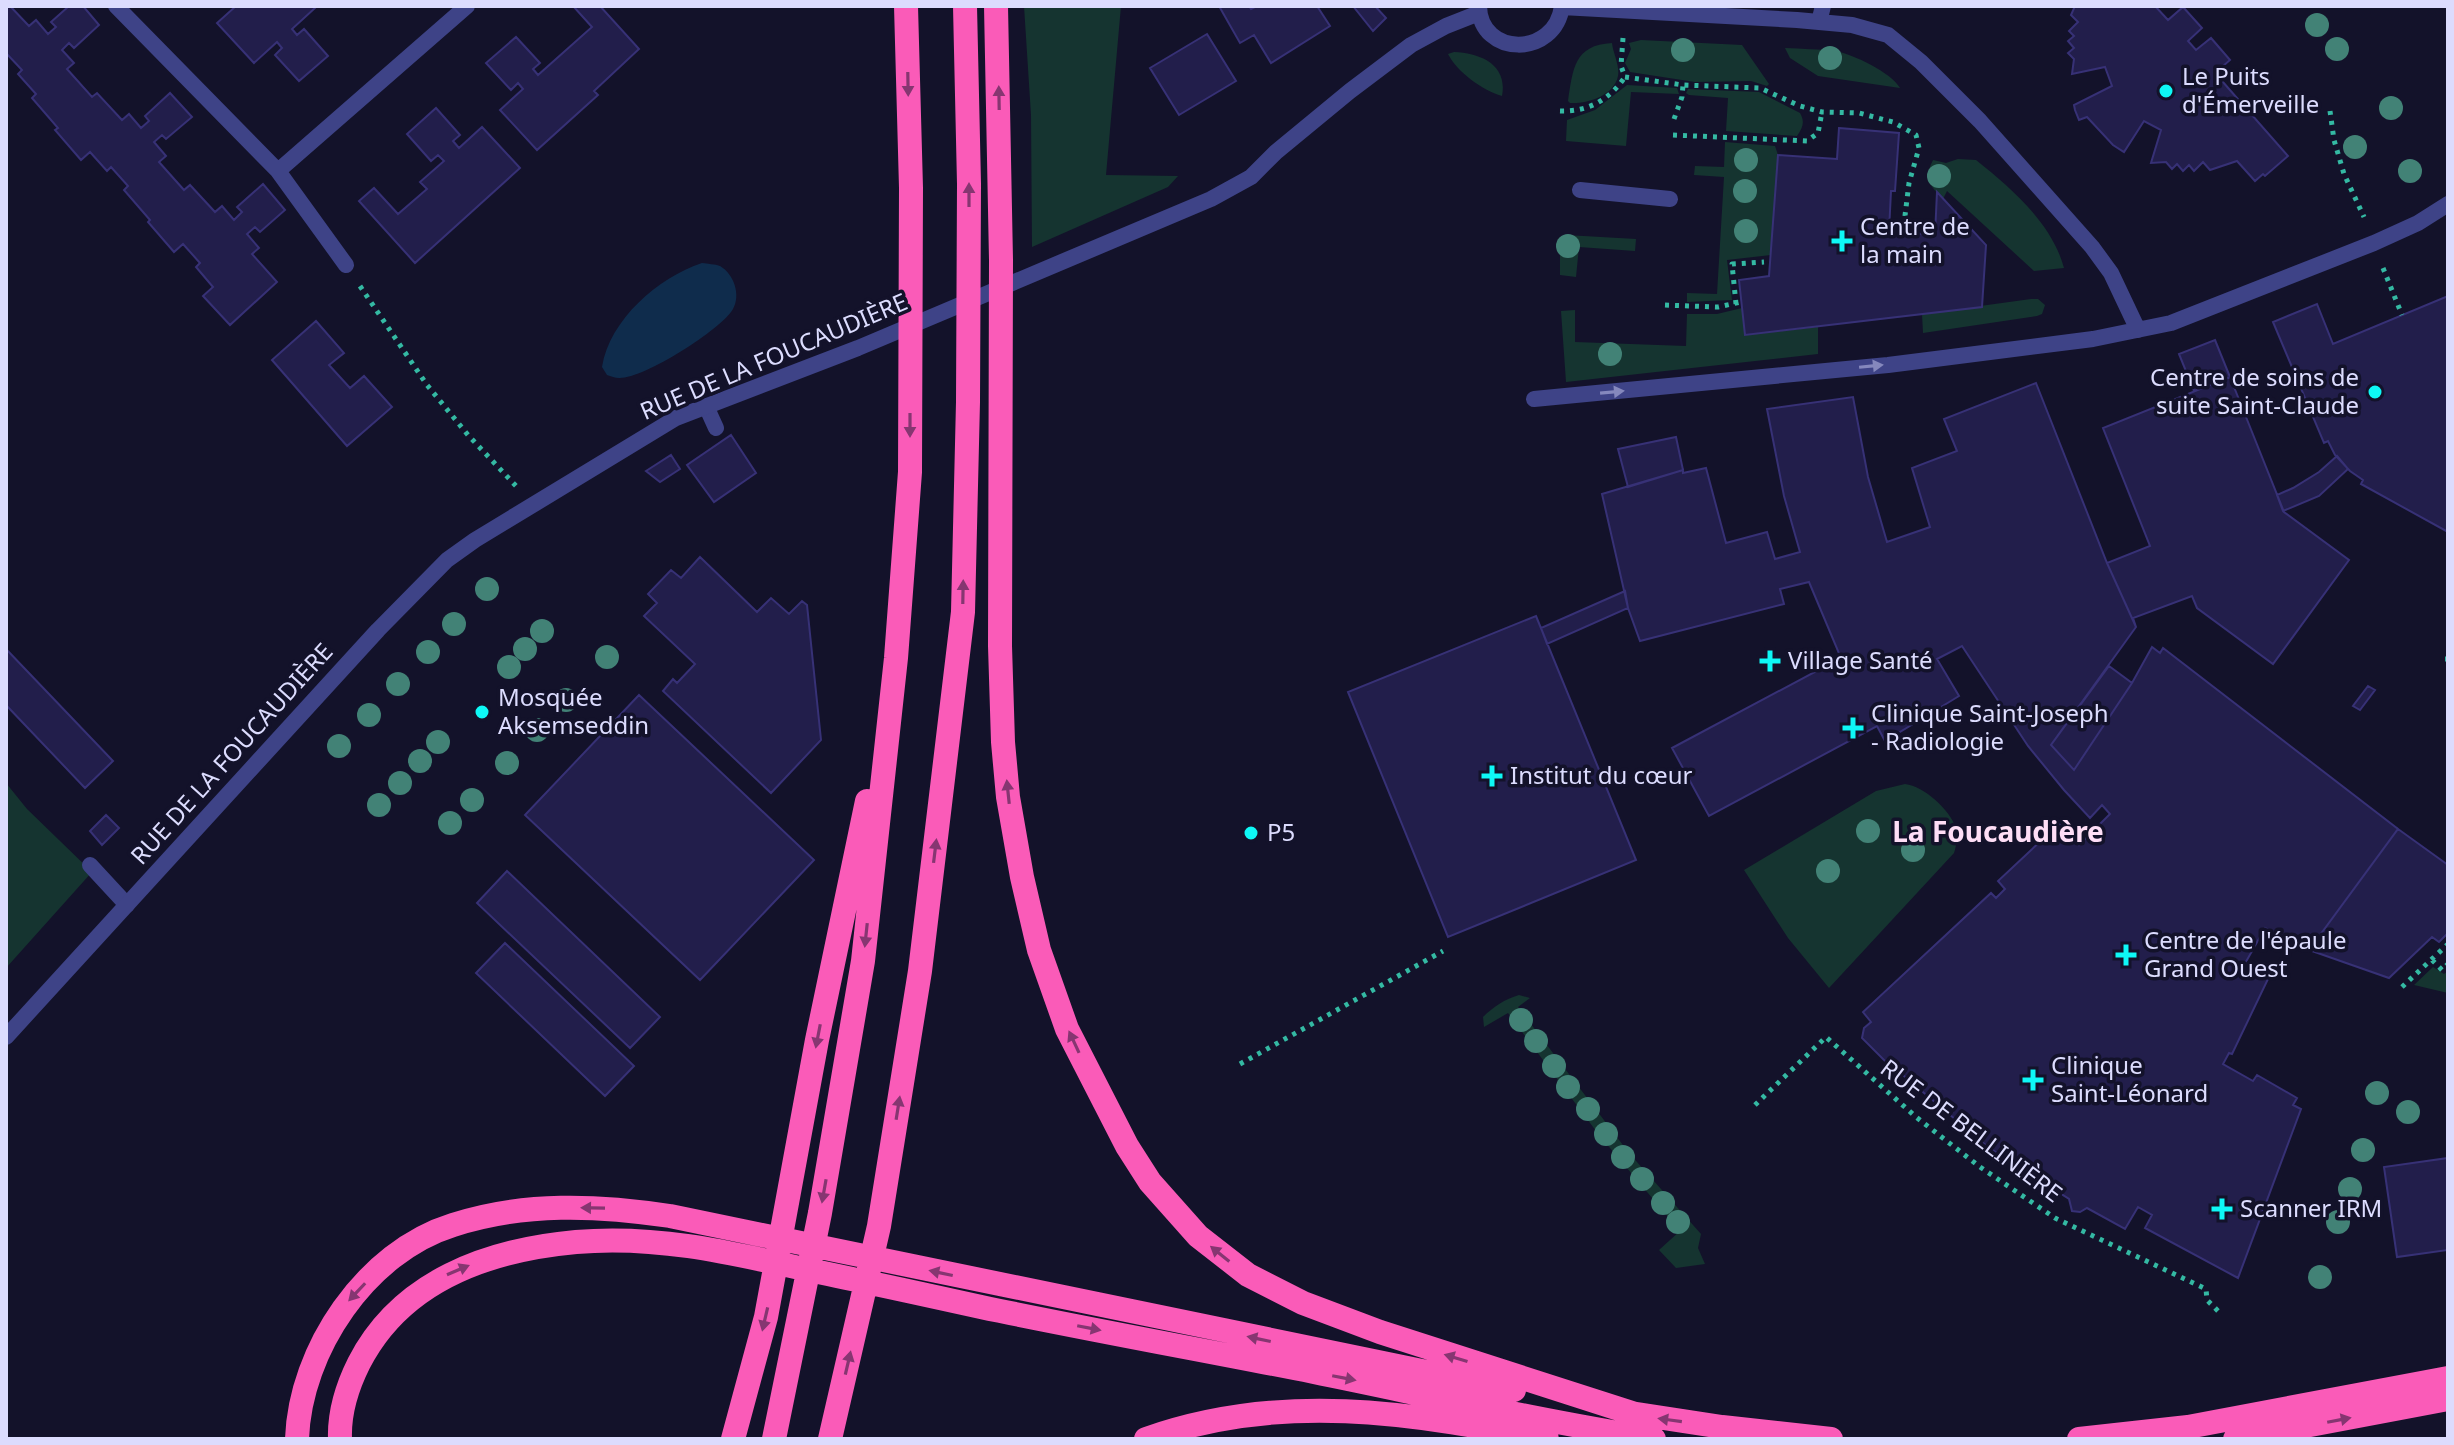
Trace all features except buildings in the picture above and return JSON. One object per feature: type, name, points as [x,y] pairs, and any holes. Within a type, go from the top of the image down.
[{"type":"highway","points":[[774,1439],[820,1213],[863,961],[896,658],[910,472],[906,6]]},
{"type":"highway","points":[[830,1439],[879,1226],[920,971],[963,612],[969,322],[965,6]]},
{"type":"highway","points":[[996,6],[1001,260],[1000,646],[1008,797],[1025,892],[1052,989],[1085,1065],[1127,1146],[1150,1182],[1198,1236],[1248,1275],[1303,1303],[1380,1332],[1638,1415]]},
{"type":"highway","points":[[733,1439],[766,1317],[817,1040],[896,658]]},
{"type":"highway","points":[[297,1439],[300,1406],[312,1366],[331,1326],[355,1293],[372,1277],[404,1251],[449,1226],[550,1207],[620,1208],[670,1216],[1638,1415],[1831,1439]]},
{"type":"highway","points":[[340,1439],[347,1393],[366,1350],[380,1328],[398,1309],[441,1278],[485,1259],[545,1246],[608,1240],[665,1242],[729,1252],[1012,1313],[1654,1439]]},
{"type":"highway","points":[[2079,1439],[2188,1427],[2448,1378]]},
{"type":"highway","points":[[2242,1438],[2448,1399]]},
{"type":"highway","points":[[1146,1439],[1235,1415],[1326,1410],[1419,1417],[1547,1439]]},
{"type":"street","points":[[116,6],[278,171],[346,265]]},
{"type":"street","points":[[278,171],[467,6]]},
{"type":"street","name":"RUE DE LA FOUCAUDIÈRE","points":[[6,1037],[378,630],[447,560],[475,540],[659,426],[858,348],[1211,199],[1251,177],[1338,101],[1411,45],[1479,9],[1483,23],[1495,37],[1508,44],[1536,43],[1549,34],[1558,24],[1562,6],[1821,14],[1888,35],[1921,62],[1980,121],[2092,247],[2111,273],[2138,330]]},
{"type":"street","points":[[1580,190],[1670,199]]},
{"type":"street","points":[[1534,399],[1888,365],[2093,339],[2171,323],[2374,243],[2418,223],[2448,204]]},
{"type":"street","points":[[706,406],[716,428]]},
{"type":"street","points":[[90,865],[127,905]]},
{"type":"path","points":[[1623,35],[1621,66],[1625,77]]},
{"type":"path","points":[[1625,77],[1683,85],[1760,88],[1822,112],[1859,113],[1893,122],[1916,135],[1919,148],[1909,183],[1903,232]]},
{"type":"path","points":[[1560,111],[1577,111],[1593,106],[1612,94],[1625,77]]},
{"type":"path","points":[[1674,119],[1683,85]]},
{"type":"path","points":[[2330,111],[2344,174],[2402,315]]},
{"type":"path","points":[[1673,135],[1807,141],[1818,133],[1822,112]]},
{"type":"path","points":[[1665,305],[1694,308],[1739,303],[1732,264],[1764,262]]},
{"type":"path","points":[[346,265],[427,385],[518,488]]},
{"type":"path","points":[[2402,987],[2448,944]]},
{"type":"path","points":[[1240,1064],[1443,951]]},
{"type":"path","points":[[2432,960],[2442,970],[2448,964]]},
{"type":"path","name":"RUE DE BELLINIÈRE","points":[[1755,1105],[1826,1037],[1916,1117],[1980,1167],[2055,1218],[2206,1289],[2207,1300],[2221,1314]]},
{"type":"green space","points":[[1024,6],[1121,6],[1106,175],[1178,176],[1168,187],[1032,247],[1031,115]]},
{"type":"green space","points":[[1641,40],[1742,45],[1769,84],[1751,81],[1695,82],[1630,72],[1625,63],[1631,49],[1629,43]]},
{"type":"green space","points":[[1612,43],[1618,76],[1611,89],[1599,97],[1570,103],[1572,79],[1578,61],[1590,48]]},
{"type":"green space","points":[[1785,48],[1835,51],[1852,56],[1881,70],[1900,88],[1818,76],[1790,58]]},
{"type":"green space","points":[[1454,52],[1483,58],[1497,69],[1503,85],[1502,96],[1478,85],[1464,74],[1448,54]]},
{"type":"green space","points":[[1627,85],[1677,88],[1679,94],[1631,92],[1626,146],[1566,141],[1567,120],[1595,110]]},
{"type":"green space","points":[[1688,89],[1759,92],[1800,113],[1802,127],[1797,136],[1726,131],[1728,98],[1689,95],[1686,93]]},
{"type":"green space","points":[[1725,142],[1775,146],[1778,155],[1771,255],[1727,260],[1732,300],[1687,302],[1687,293],[1717,294],[1724,177],[1694,175],[1695,166],[1724,167]]},
{"type":"green space","points":[[1958,159],[1976,160],[2029,208],[2050,236],[2064,268],[2034,271],[1947,191],[1943,199],[1929,181],[1928,172],[1933,160],[1946,163]]},
{"type":"green space","points":[[1566,235],[1636,239],[1635,251],[1579,247],[1576,277],[1560,275],[1560,246]]},
{"type":"green space","points":[[2038,299],[2045,305],[2042,314],[1923,333],[1922,314]]},
{"type":"green space","points":[[1742,308],[1746,335],[1818,327],[1818,354],[1566,382],[1561,311],[1575,310],[1575,342],[1686,346],[1687,314],[1717,314]]},
{"type":"green space","points":[[6,783],[27,809],[92,872],[6,968]]},
{"type":"green space","points":[[1905,784],[1928,794],[1953,821],[1957,831],[1954,853],[1829,988],[1788,938],[1744,870],[1876,791]]},
{"type":"green space","points":[[2433,967],[2444,974],[2448,971],[2448,993],[2414,985]]},
{"type":"green space","points":[[1519,995],[1530,998],[1518,1007],[1629,1153],[1701,1234],[1698,1248],[1705,1264],[1676,1268],[1659,1250],[1680,1231],[1599,1135],[1508,1013],[1484,1027],[1483,1017],[1487,1013]]},
{"type":"water","points":[[702,263],[720,266],[732,279],[736,298],[726,318],[698,340],[645,371],[619,378],[607,375],[602,367],[607,349],[626,317],[653,290]]},
{"type":"place","name":"Le Puits d'Émerveille","points":[[2166,91]]},
{"type":"place","name":"Centre de la main","points":[[1842,241]]},
{"type":"place","name":"Centre de soins de suite Saint-Claude","points":[[2375,392]]},
{"type":"place","name":"Village Santé","points":[[1770,661]]},
{"type":"place","name":"Mosquée Aksemseddin","points":[[482,712]]},
{"type":"place","name":"Clinique Saint-Joseph - Radiologie","points":[[1853,728]]},
{"type":"place","name":"Institut du cœur","points":[[1492,776]]},
{"type":"place","name":"P5","points":[[1251,833]]},
{"type":"place","name":"Centre de l'épaule Grand Ouest","points":[[2126,955]]},
{"type":"place","name":"Clinique Saint-Léonard","points":[[2033,1080]]},
{"type":"place","name":"Scanner IRM","points":[[2222,1209]]},
{"type":"district","name":"La Foucaudière","points":[[1998,832]]}]
